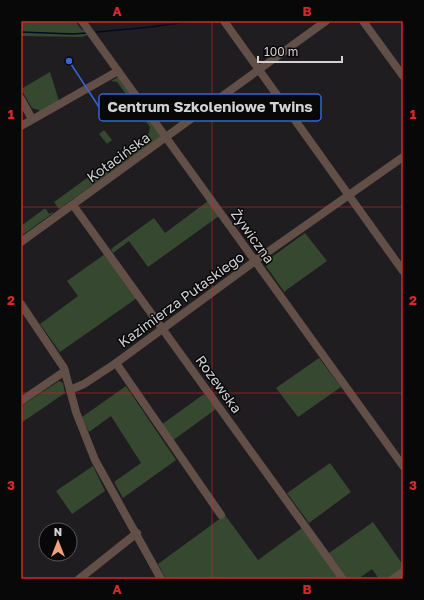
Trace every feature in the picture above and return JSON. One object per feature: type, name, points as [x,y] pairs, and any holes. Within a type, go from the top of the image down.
[{"type":"street","name":"Żywiczna","points":[[82,21],[403,466]]},
{"type":"street","points":[[224,21],[403,271]]},
{"type":"street","name":"Kołacińska","points":[[21,242],[326,21]]},
{"type":"street","points":[[364,21],[403,76]]},
{"type":"street","points":[[21,126],[118,71]]},
{"type":"street","points":[[21,99],[32,119]]},
{"type":"street","name":"Kazimierza Pułaskiego","points":[[70,390],[84,384],[116,363],[255,261],[403,157]]},
{"type":"street","name":"Rozewska","points":[[73,205],[343,579]]},
{"type":"street","points":[[21,304],[65,371],[80,424],[95,460],[162,579]]},
{"type":"street","points":[[116,363],[221,515]]},
{"type":"street","points":[[21,401],[65,371]]},
{"type":"street","points":[[78,579],[137,533]]},
{"type":"street","points":[[393,579],[403,572]]},
{"type":"green space","points":[[21,21],[75,21],[82,30],[85,30],[88,35],[81,37],[21,36]]},
{"type":"green space","points":[[50,72],[59,101],[42,111],[32,108],[21,89]]},
{"type":"green space","points":[[118,77],[161,136],[59,209],[54,202],[149,133],[150,127],[117,82],[111,81]]},
{"type":"green space","points":[[104,130],[112,140],[107,144],[99,134]]},
{"type":"green space","points":[[208,201],[219,216],[148,267],[129,241],[113,253],[111,249],[154,218],[165,233]]},
{"type":"green space","points":[[46,209],[49,214],[53,213],[21,236],[21,226]]},
{"type":"green space","points":[[305,233],[327,261],[285,291],[285,293],[265,263]]},
{"type":"green space","points":[[105,254],[137,298],[60,352],[40,324],[78,296],[67,281]]},
{"type":"green space","points":[[319,358],[341,387],[298,417],[276,388]]},
{"type":"green space","points":[[59,381],[63,383],[65,393],[21,423],[21,406]]},
{"type":"green space","points":[[126,386],[176,460],[123,498],[114,482],[141,463],[111,416],[89,432],[82,417]]},
{"type":"green space","points":[[204,394],[216,409],[172,441],[161,425]]},
{"type":"green space","points":[[330,463],[351,492],[309,523],[287,493]]},
{"type":"green space","points":[[93,466],[105,491],[72,514],[56,491]]},
{"type":"green space","points":[[225,515],[258,560],[302,528],[339,579],[166,579],[158,564]]},
{"type":"green space","points":[[373,522],[403,565],[403,568],[388,579],[379,579],[372,569],[358,579],[348,579],[329,553]]},
{"type":"waterway","points":[[97,32],[193,21]]},
{"type":"waterway","points":[[21,32],[73,34],[87,33]]},
{"type":"place","name":"Centrum Szkoleniowe Twins","points":[[69,61]]}]
